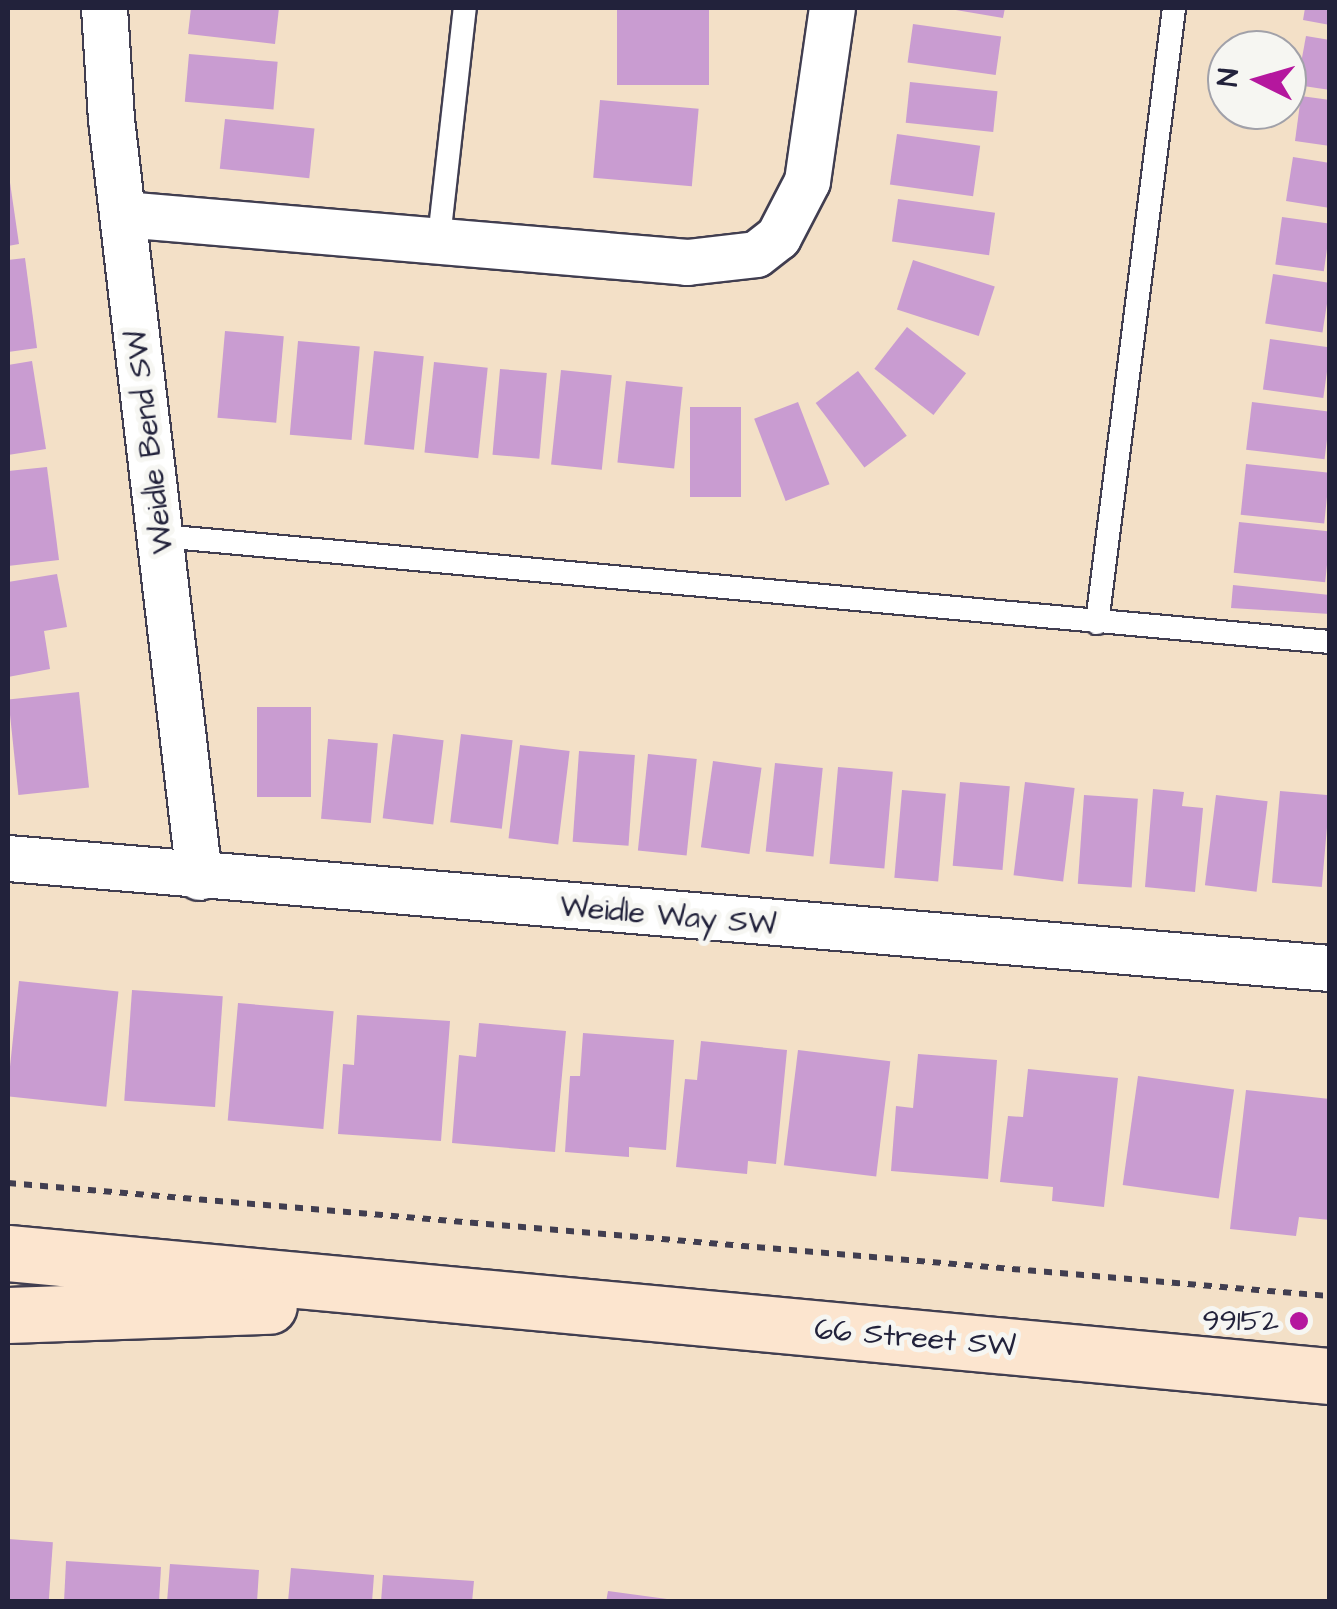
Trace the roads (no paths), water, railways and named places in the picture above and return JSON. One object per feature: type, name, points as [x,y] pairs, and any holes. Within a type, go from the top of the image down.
[{"type":"main road","name":"66 Street SW","points":[[8,1253],[1330,1376]]},
{"type":"main road","name":"66 Street SW","points":[[8,1315],[502,1298]]},
{"type":"street","name":"Weidle Bend SW","points":[[104,8],[199,877]]},
{"type":"street","points":[[124,214],[687,262],[756,254],[778,237],[808,180],[832,8]]},
{"type":"street","name":"Weidle Way SW","points":[[8,858],[199,877],[1330,968]]},
{"type":"lane","points":[[440,238],[465,8]]},
{"type":"lane","points":[[1097,623],[1174,8]]},
{"type":"lane","points":[[161,536],[1330,642]]},
{"type":"place","name":"99152","points":[[1299,1321]]}]
